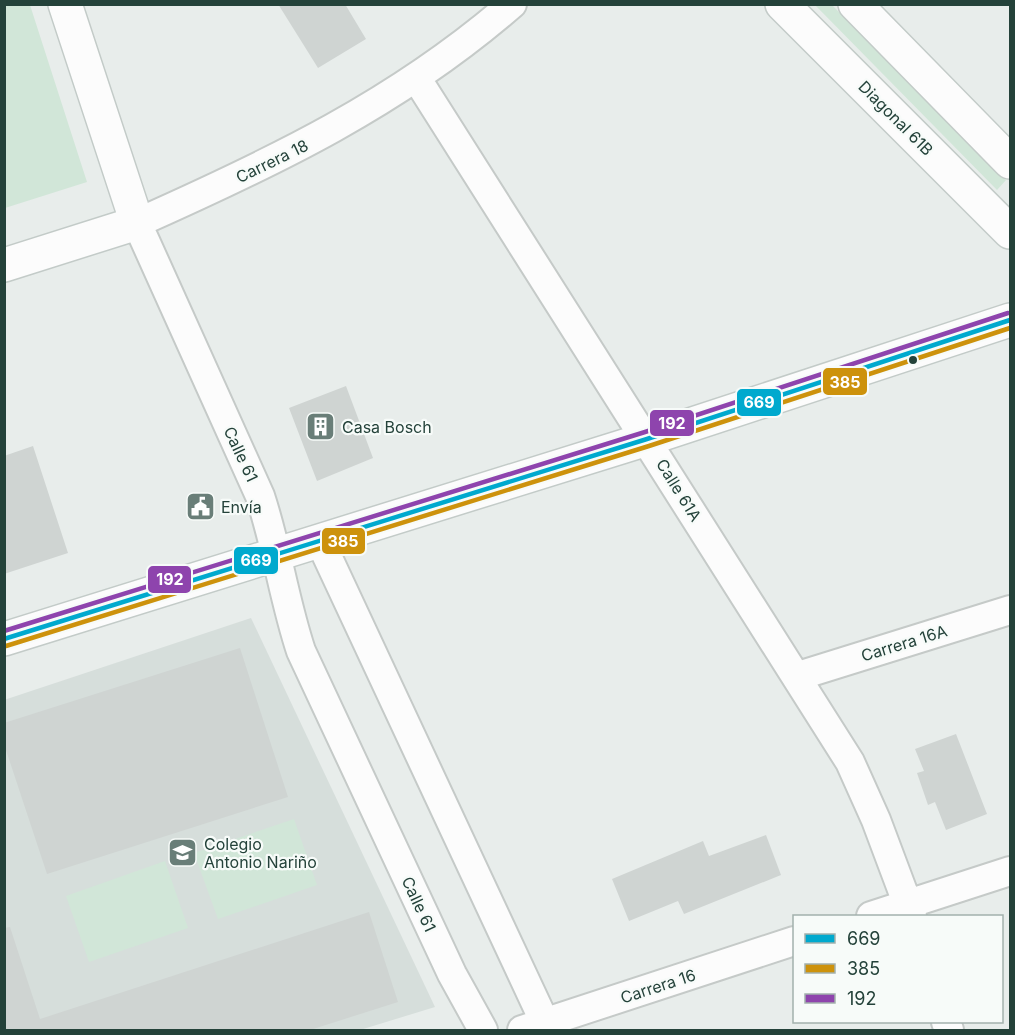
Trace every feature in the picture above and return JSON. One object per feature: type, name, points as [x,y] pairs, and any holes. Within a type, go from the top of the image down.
[{"type":"main road","name":"Calle 61","points":[[65,4],[137,223]]},
{"type":"main road","name":"Diagonal 61B","points":[[782,4],[1011,232]]},
{"type":"main road","points":[[855,4],[1010,160]]},
{"type":"main road","name":"Carrera 18","points":[[4,265],[137,223]]},
{"type":"main road","points":[[4,639],[647,439],[1011,320]]},
{"type":"street","name":"Carrera 18","points":[[137,223],[223,185],[325,135],[417,79],[472,39],[512,4]]},
{"type":"street","name":"Calle 61A","points":[[417,79],[798,676],[850,762],[876,819],[910,910]]},
{"type":"street","name":"Calle 61","points":[[137,223],[260,496],[289,615],[301,651],[452,974],[483,1030]]},
{"type":"street","points":[[320,541],[534,1027]]},
{"type":"street","name":"Carrera 16A","points":[[798,676],[1011,610]]},
{"type":"street","points":[[878,915],[910,910],[1011,871]]},
{"type":"street","name":"Carrera 16","points":[[534,1027],[793,942]]},
{"type":"shaded area","name":"Colegio Antonio Nariño","points":[[251,618],[435,1007],[360,1030],[5,1030],[4,700]]},
{"type":"green space","points":[[5,4],[30,5],[87,182],[5,208]]},
{"type":"green space","points":[[815,5],[832,5],[1006,180],[997,190]]},
{"type":"green space","points":[[294,819],[317,885],[218,919],[194,853]]},
{"type":"green space","points":[[165,861],[188,928],[89,962],[66,896]]},
{"type":"building","points":[[278,4],[345,4],[366,39],[318,68]]},
{"type":"building","name":"Casa Bosch","points":[[346,386],[373,458],[317,481],[289,408]]},
{"type":"building","points":[[33,446],[68,553],[4,574],[4,456]]},
{"type":"building","points":[[240,648],[288,797],[47,874],[4,744],[4,723]]},
{"type":"building","points":[[956,734],[987,814],[946,830],[935,802],[928,805],[917,773],[924,771],[915,749]]},
{"type":"building","points":[[766,835],[781,875],[684,914],[678,901],[629,921],[612,879],[703,841],[709,856]]},
{"type":"building","points":[[369,912],[398,1002],[310,1030],[4,1030],[4,928],[10,927],[40,1019]]},
{"type":"transit line","name":"192","points":[[4,631],[645,432],[1008,313]]},
{"type":"transit line","name":"669","points":[[4,639],[647,439],[1010,320]]},
{"type":"transit line","name":"385","points":[[6,646],[649,446],[1010,328]]},
{"type":"place","name":"Casa Bosch","points":[[321,427]]},
{"type":"place","name":"Envía","points":[[200,507]]},
{"type":"place","name":"Colegio Antonio Nariño","points":[[183,853]]}]
